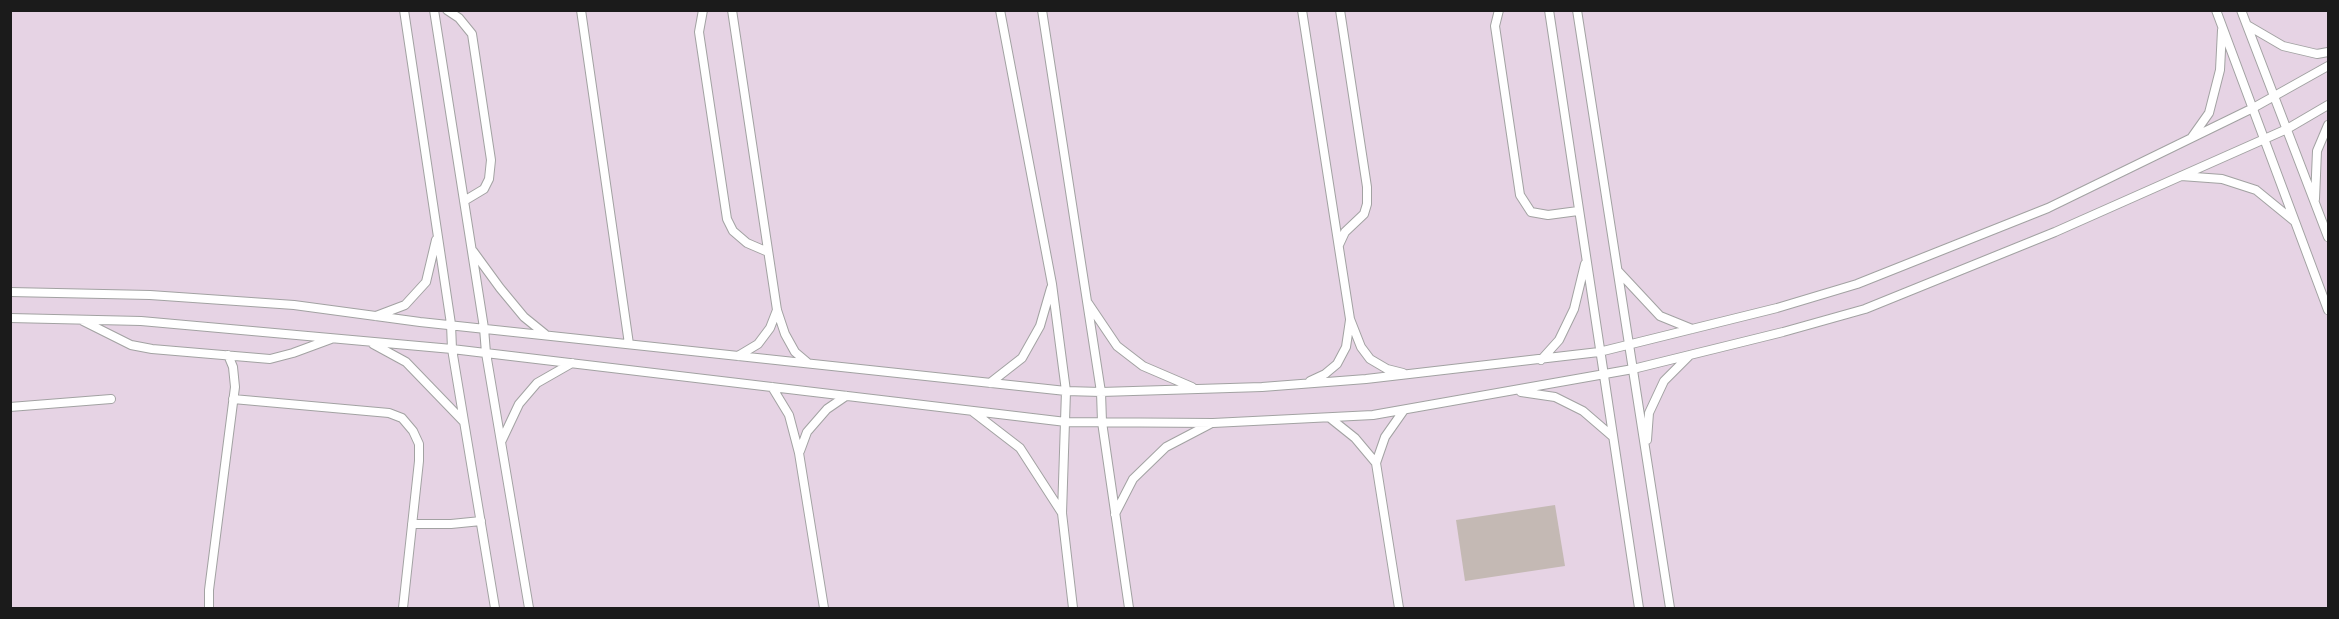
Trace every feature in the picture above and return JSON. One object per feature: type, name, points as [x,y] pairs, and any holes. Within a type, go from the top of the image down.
[{"type":"lane","points":[[404,10],[451,324],[452,349],[495,609]]},
{"type":"lane","points":[[434,10],[486,353],[529,609]]},
{"type":"lane","points":[[447,10],[459,18],[472,34],[491,160],[489,179],[484,189],[464,201]]},
{"type":"lane","points":[[581,10],[629,344]]},
{"type":"lane","points":[[704,10],[699,32],[727,219],[733,231],[747,243],[768,252]]},
{"type":"lane","points":[[732,10],[777,310],[785,334],[795,352],[809,363]]},
{"type":"lane","points":[[1000,10],[1052,284],[1066,391],[1062,513],[1073,609]]},
{"type":"lane","points":[[1042,10],[1101,392],[1102,422],[1129,609]]},
{"type":"lane","points":[[1302,10],[1350,319],[1361,347],[1370,359],[1387,369],[1407,375]]},
{"type":"lane","points":[[1339,244],[1346,232],[1364,214],[1367,204],[1367,187],[1340,10]]},
{"type":"lane","points":[[1499,10],[1495,26],[1520,195],[1532,212],[1548,215],[1578,211]]},
{"type":"lane","points":[[1549,10],[1639,609]]},
{"type":"lane","points":[[1577,10],[1670,609]]},
{"type":"lane","points":[[2216,10],[2328,310]]},
{"type":"lane","points":[[2241,10],[2328,237]]},
{"type":"lane","points":[[2191,138],[2209,113],[2220,70],[2222,25]]},
{"type":"lane","points":[[2247,25],[2283,46],[2317,54],[2328,52]]},
{"type":"lane","points":[[10,292],[150,295],[294,305],[546,335],[1066,391],[1101,392],[1303,384],[1407,375],[1541,360],[1629,346],[1777,308],[1857,284],[2048,208],[2253,108],[2328,66]]},
{"type":"lane","points":[[10,318],[141,321],[452,349],[1066,422],[1213,423],[1373,415],[1633,369],[1783,332],[1864,309],[2055,232],[2287,129],[2328,105]]},
{"type":"lane","points":[[2315,203],[2317,151],[2328,125]]},
{"type":"lane","points":[[2180,176],[2222,179],[2256,190],[2295,221]]},
{"type":"lane","points":[[376,316],[405,304],[426,282],[437,236]]},
{"type":"lane","points":[[472,249],[524,317],[546,335]]},
{"type":"lane","points":[[1541,360],[1558,340],[1574,309],[1586,259]]},
{"type":"lane","points":[[1617,271],[1660,316],[1693,329]]},
{"type":"lane","points":[[990,383],[1022,358],[1040,326],[1052,284]]},
{"type":"lane","points":[[1086,299],[1117,346],[1143,366],[1196,389]]},
{"type":"lane","points":[[738,356],[758,344],[770,328],[777,310]]},
{"type":"lane","points":[[79,319],[131,345],[152,349],[228,355],[270,358],[293,353],[333,338]]},
{"type":"lane","points":[[1303,384],[1325,374],[1337,364],[1346,346],[1350,319]]},
{"type":"lane","points":[[369,341],[406,362],[464,421]]},
{"type":"lane","points":[[1646,454],[1649,413],[1664,381],[1691,354]]},
{"type":"lane","points":[[209,609],[209,590],[235,387],[233,368],[228,355]]},
{"type":"lane","points":[[501,442],[519,404],[537,383],[572,363]]},
{"type":"lane","points":[[772,387],[789,415],[799,453],[824,609]]},
{"type":"lane","points":[[1513,391],[1556,397],[1583,411],[1612,436]]},
{"type":"lane","points":[[799,453],[807,432],[827,409],[846,396]]},
{"type":"lane","points":[[10,407],[111,399]]},
{"type":"lane","points":[[233,399],[389,414],[402,418],[413,431],[419,444],[419,461],[403,609]]},
{"type":"lane","points":[[1399,609],[1376,463],[1384,437],[1404,410]]},
{"type":"lane","points":[[971,411],[1020,448],[1062,513]]},
{"type":"lane","points":[[1330,418],[1355,438],[1376,463]]},
{"type":"lane","points":[[1115,516],[1134,479],[1166,447],[1213,423]]},
{"type":"lane","points":[[412,524],[481,521]]},
{"type":"shaded area","points":[[11,11],[2328,11],[2328,608],[11,608]]},
{"type":"building","points":[[1555,505],[1565,566],[1465,581],[1456,520]]}]
